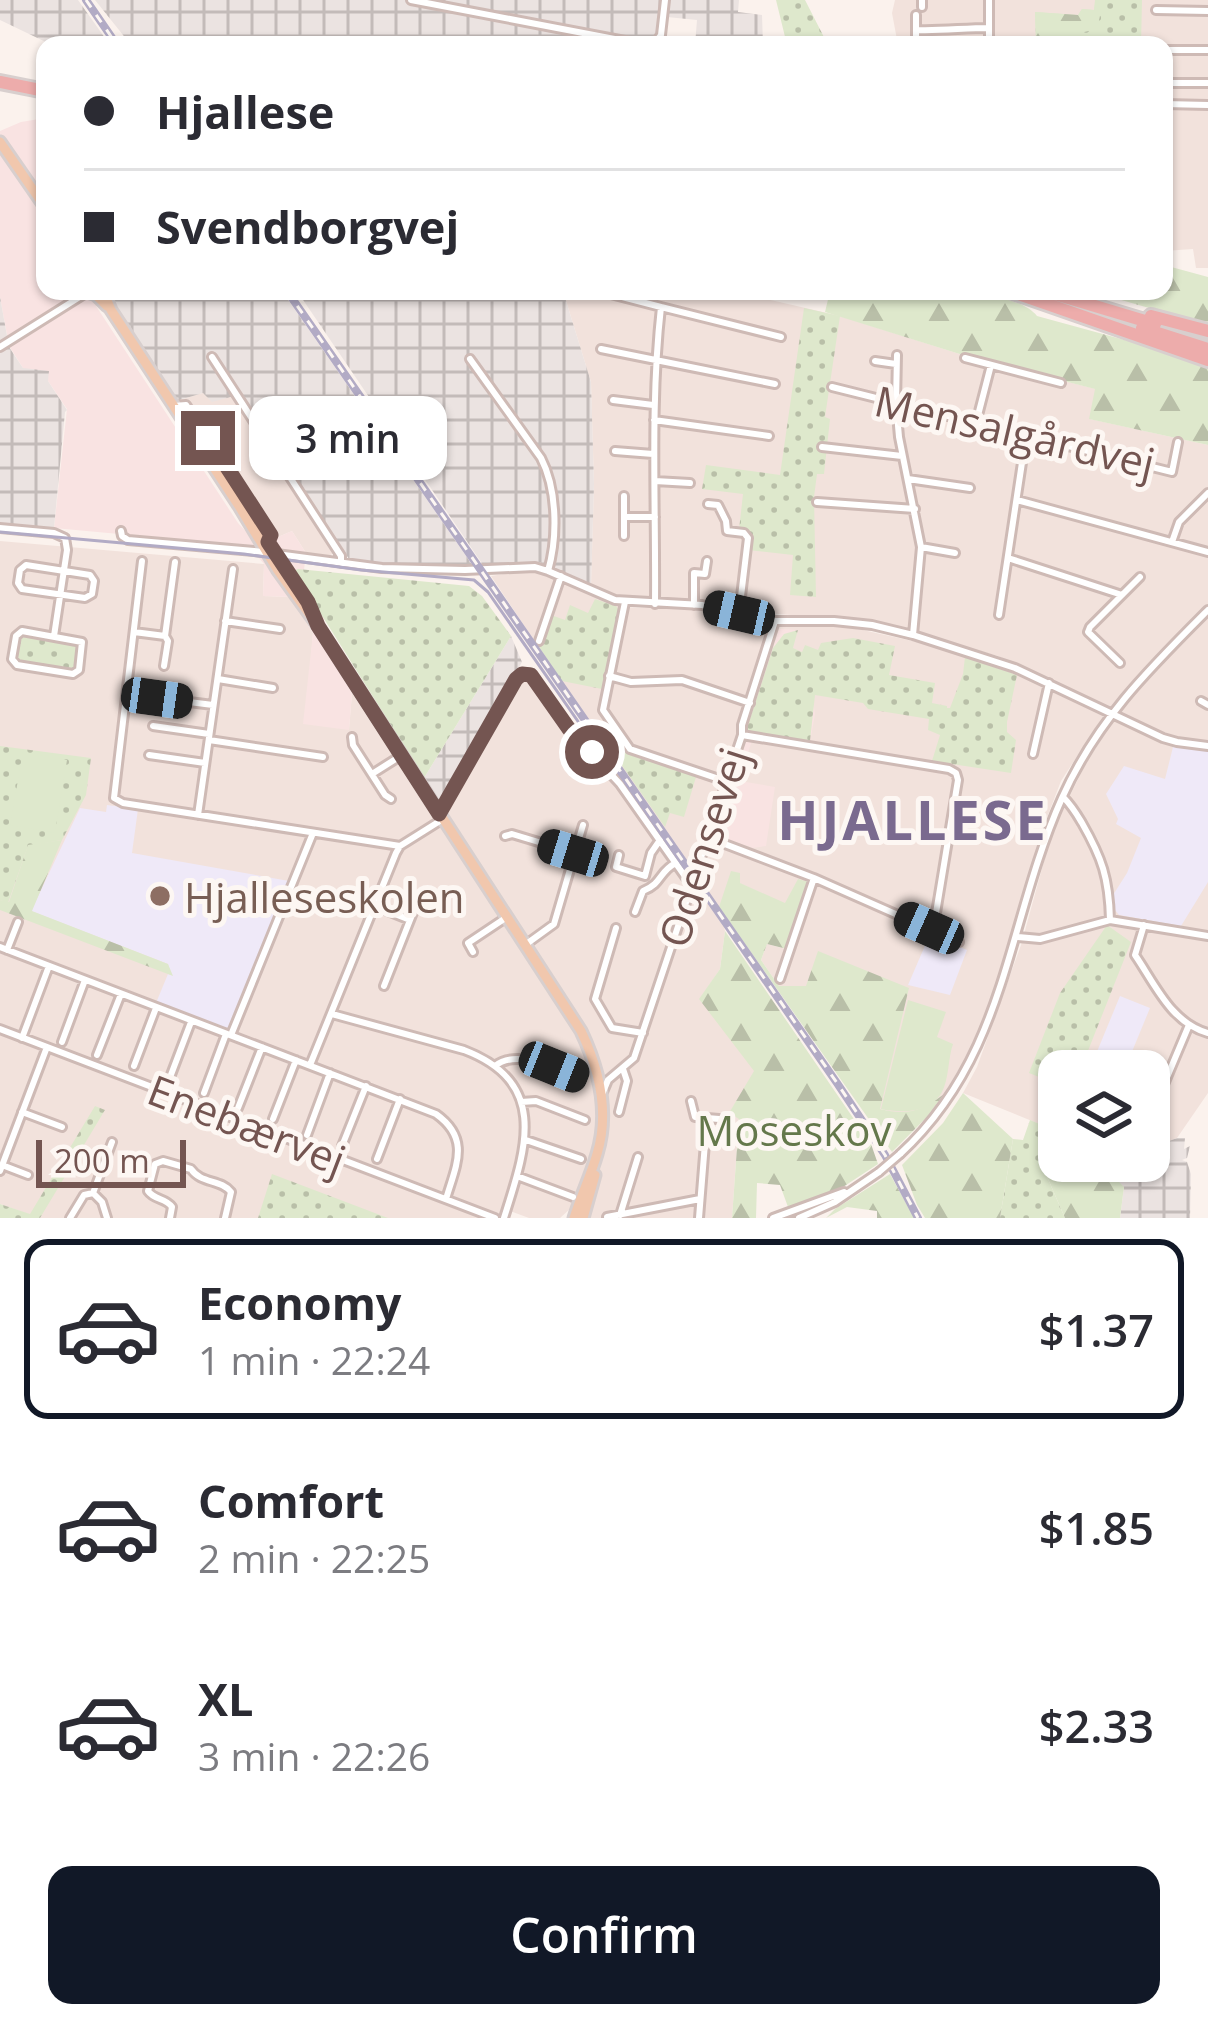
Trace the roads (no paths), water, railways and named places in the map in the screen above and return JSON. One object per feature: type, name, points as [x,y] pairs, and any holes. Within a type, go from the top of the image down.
[{"type":"highway","points":[[0,78],[36,85]]},
{"type":"highway","points":[[1038,300],[1208,360]]},
{"type":"highway","points":[[1045,300],[1208,344]]},
{"type":"highway","points":[[1073,300],[1208,344]]},
{"type":"highway","points":[[1099,300],[1208,331]]},
{"type":"main road","points":[[0,133],[36,193]]},
{"type":"main road","points":[[0,142],[31,185]]},
{"type":"main road","points":[[99,300],[111,310],[270,549],[301,607],[318,626],[580,1031],[602,1095],[598,1151],[579,1218]]},
{"type":"main road","points":[[579,1218],[584,1187],[598,1151]]},
{"type":"street","points":[[411,0],[599,36]]},
{"type":"street","points":[[660,36],[665,0]]},
{"type":"street","points":[[989,0],[989,36]]},
{"type":"street","points":[[920,7],[916,33],[989,28]]},
{"type":"street","points":[[1156,10],[1208,11]]},
{"type":"street","points":[[1173,50],[1208,50]]},
{"type":"street","points":[[1173,82],[1208,83]]},
{"type":"street","points":[[1173,104],[1208,104]]},
{"type":"street","points":[[0,347],[73,300]]},
{"type":"street","points":[[633,300],[781,338]]},
{"type":"street","points":[[655,604],[653,405],[661,307]]},
{"type":"street","points":[[601,349],[775,384]]},
{"type":"street","points":[[212,357],[340,554],[341,563]]},
{"type":"street","points":[[965,358],[1061,383]]},
{"type":"street","points":[[470,359],[547,470],[553,497],[548,571]]},
{"type":"street","points":[[875,362],[897,360],[902,456],[921,548],[914,635]]},
{"type":"street","points":[[976,423],[991,365]]},
{"type":"street","name":"Mensalgårdvej","points":[[832,387],[1172,472],[1178,442]]},
{"type":"street","points":[[613,400],[653,405]]},
{"type":"street","points":[[174,406],[186,405],[271,535],[270,549]]},
{"type":"street","points":[[653,420],[770,436]]},
{"type":"street","points":[[999,616],[1026,436]]},
{"type":"street","points":[[822,447],[902,456]]},
{"type":"street","points":[[615,451],[655,454]]},
{"type":"street","points":[[908,479],[970,488]]},
{"type":"street","points":[[655,481],[690,483]]},
{"type":"street","points":[[1172,542],[1179,522],[1208,493]]},
{"type":"street","points":[[624,496],[624,536]]},
{"type":"street","points":[[1017,500],[1208,552]]},
{"type":"street","points":[[817,502],[915,509]]},
{"type":"street","points":[[708,504],[718,505],[727,531],[748,538],[739,613]]},
{"type":"street","points":[[624,517],[655,517]]},
{"type":"street","points":[[0,528],[50,532],[66,541],[54,636]]},
{"type":"street","points":[[121,531],[128,540],[270,549],[341,563],[418,570],[535,567],[626,602],[694,604],[775,622],[872,625],[995,660],[1177,742],[1208,746]]},
{"type":"street","points":[[921,548],[955,553]]},
{"type":"street","points":[[1008,558],[1122,595]]},
{"type":"street","points":[[142,561],[114,798],[400,846]]},
{"type":"street","points":[[694,604],[694,573],[705,578],[707,561]]},
{"type":"street","points":[[164,666],[176,562]]},
{"type":"street","points":[[26,566],[64,571],[90,575],[94,581],[90,597],[22,589],[18,583],[20,570],[26,566]]},
{"type":"street","points":[[198,815],[233,569]]},
{"type":"street","points":[[539,640],[561,576]]},
{"type":"street","points":[[1120,663],[1088,632],[1140,578]]},
{"type":"street","points":[[626,602],[603,710],[630,749],[725,782]]},
{"type":"street","points":[[773,1218],[799,1216],[858,1186],[900,1154],[932,1121],[980,1046],[1045,843],[1076,770],[1136,682],[1208,610]]},
{"type":"street","points":[[225,621],[280,629]]},
{"type":"street","name":"Odensevej","points":[[602,1095],[608,1080],[634,1058],[709,838],[775,622]]},
{"type":"street","points":[[18,632],[54,636],[82,642],[77,673],[14,663],[18,632]]},
{"type":"street","points":[[134,632],[166,636]]},
{"type":"street","points":[[310,1065],[400,846],[441,816],[516,679],[524,673],[531,675],[569,729],[620,784],[691,884]]},
{"type":"street","points":[[609,676],[631,682],[682,680],[750,703]]},
{"type":"street","points":[[218,679],[273,688]]},
{"type":"street","points":[[1034,754],[1049,682]]},
{"type":"street","points":[[157,698],[214,705]]},
{"type":"street","points":[[153,726],[322,757]]},
{"type":"street","points":[[742,735],[956,772],[933,931]]},
{"type":"street","points":[[352,737],[391,799]]},
{"type":"street","points":[[149,755],[205,763]]},
{"type":"street","points":[[372,774],[402,755]]},
{"type":"street","points":[[1062,798],[1072,806],[1098,851],[1108,881],[1111,920]]},
{"type":"street","points":[[525,945],[554,924],[583,825]]},
{"type":"street","points":[[204,1093],[313,833]]},
{"type":"street","points":[[505,836],[575,853]]},
{"type":"street","points":[[709,838],[959,942]]},
{"type":"street","points":[[620,855],[616,867],[645,876],[660,840]]},
{"type":"street","points":[[635,912],[643,891],[656,886],[666,868],[676,863]]},
{"type":"street","points":[[781,979],[814,878]]},
{"type":"street","points":[[375,906],[410,920]]},
{"type":"street","points":[[384,986],[414,910]]},
{"type":"street","points":[[473,952],[468,943],[508,917]]},
{"type":"street","points":[[1016,936],[1040,940],[1111,920],[1208,936]]},
{"type":"street","points":[[18,922],[3,949],[436,1114],[454,1133],[458,1159],[446,1199]]},
{"type":"street","points":[[1144,926],[1135,955],[1176,1016],[1208,1033]]},
{"type":"street","points":[[617,933],[595,999],[613,1028],[643,1033]]},
{"type":"street","points":[[22,1038],[49,966]]},
{"type":"street","points":[[62,1042],[85,980]]},
{"type":"street","points":[[98,1055],[121,994]]},
{"type":"street","points":[[134,1066],[157,1007]]},
{"type":"street","points":[[332,1014],[464,1050],[494,1066],[514,1089],[526,1140],[518,1176],[499,1218]]},
{"type":"street","points":[[169,1080],[192,1020]]},
{"type":"street","points":[[1170,1070],[1189,1025]]},
{"type":"street","name":"Enebærvej","points":[[0,1029],[499,1218]]},
{"type":"street","points":[[28,1175],[1,1168],[47,1047]]},
{"type":"street","points":[[238,1108],[262,1047]]},
{"type":"street","points":[[494,1066],[511,1058],[576,1076]]},
{"type":"street","points":[[273,1119],[296,1060]]},
{"type":"street","points":[[598,1074],[623,1069]]},
{"type":"street","name":"Odensevej","points":[[619,1112],[627,1082],[623,1069]]},
{"type":"street","points":[[307,1135],[330,1073]]},
{"type":"street","points":[[342,1146],[366,1086]]},
{"type":"street","points":[[377,1159],[400,1100]]},
{"type":"street","points":[[520,1102],[536,1101],[585,1120]]},
{"type":"street","points":[[691,1101],[695,1117],[719,1119]]},
{"type":"street","points":[[22,1112],[62,1127]]},
{"type":"street","points":[[699,1218],[707,1118]]},
{"type":"street","points":[[526,1140],[581,1159]]},
{"type":"street","points":[[93,1193],[112,1142]]},
{"type":"street","points":[[620,1214],[638,1157]]},
{"type":"street","points":[[170,1218],[168,1202],[148,1191],[155,1164],[163,1161],[226,1186],[231,1192],[225,1218]]},
{"type":"street","points":[[518,1176],[573,1197]]},
{"type":"street","points":[[70,1218],[84,1195],[93,1193]]},
{"type":"street","points":[[93,1193],[107,1218]]},
{"type":"street","points":[[607,1217],[700,1199]]},
{"type":"tram line","points":[[0,532],[474,580],[488,592],[584,730]]},
{"type":"railway","points":[[86,0],[111,36]]},
{"type":"railway","points":[[293,300],[837,1083],[885,1155],[918,1218]]},
{"type":"place","name":"Hjalleseskolen","points":[[160,896]]},
{"type":"district","name":"HJALLESE","points":[[913,819]]},
{"type":"park label","name":"Moseskov","points":[[794,1129]]}]
